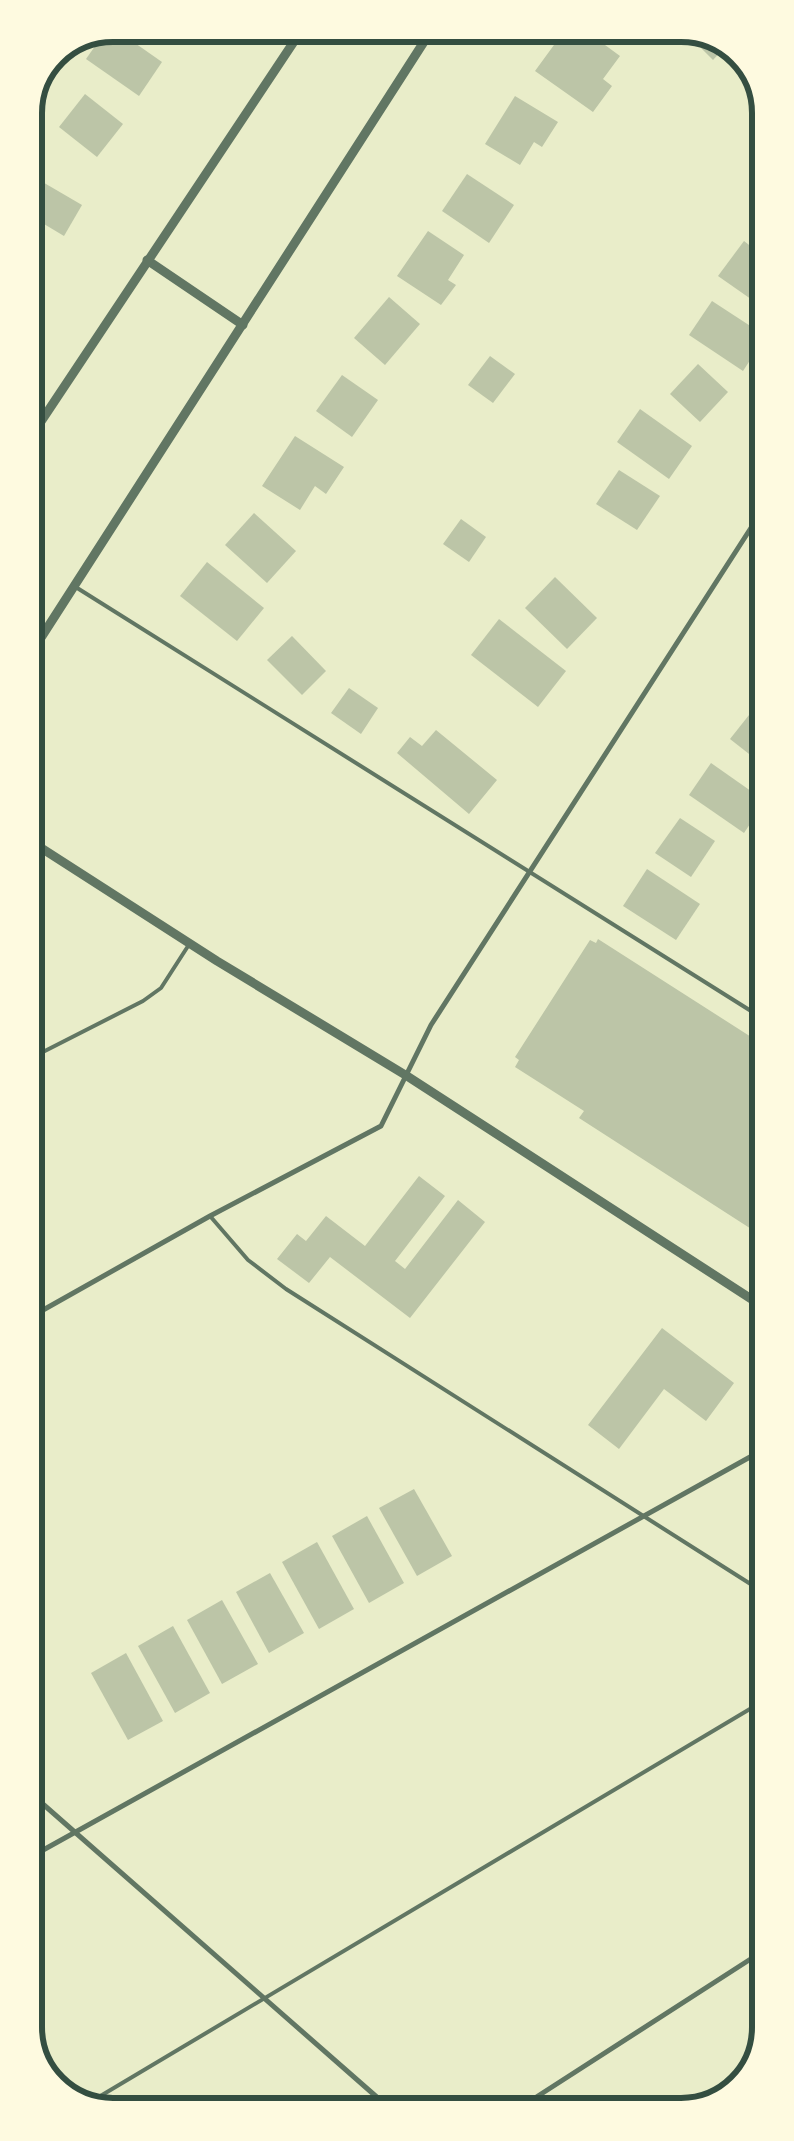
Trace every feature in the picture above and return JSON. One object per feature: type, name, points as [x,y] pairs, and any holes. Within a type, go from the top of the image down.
[{"type":"street","points":[[43,419],[293,42]]},
{"type":"street","points":[[43,635],[424,43]]},
{"type":"street","points":[[147,260],[243,326]]},
{"type":"street","points":[[42,1310],[210,1216],[381,1126],[431,1025],[752,526]]},
{"type":"street","points":[[43,849],[190,944],[407,1076],[752,1299]]},
{"type":"street","points":[[42,1850],[752,1456]]},
{"type":"street","points":[[42,1803],[378,2098]]},
{"type":"street","points":[[535,2098],[752,1958]]},
{"type":"lane","points":[[74,586],[528,874],[752,1012]]},
{"type":"lane","points":[[43,1052],[144,1001],[161,988],[190,944]]},
{"type":"lane","points":[[210,1216],[248,1260],[286,1289],[752,1585]]},
{"type":"lane","points":[[99,2097],[752,1707]]},
{"type":"building","points":[[113,42],[133,42],[162,62],[139,96],[86,59],[96,45]]},
{"type":"building","points":[[556,43],[602,43],[620,56],[603,79],[612,86],[593,112],[535,71]]},
{"type":"building","points":[[698,45],[719,54],[713,60]]},
{"type":"building","points":[[85,94],[123,124],[97,157],[59,127]]},
{"type":"building","points":[[515,96],[558,122],[542,147],[534,142],[520,165],[485,144]]},
{"type":"building","points":[[467,174],[514,205],[489,243],[442,211]]},
{"type":"building","points":[[43,182],[82,205],[64,236],[43,223]]},
{"type":"building","points":[[428,231],[464,255],[448,280],[456,285],[441,305],[397,276]]},
{"type":"building","points":[[744,241],[752,247],[752,300],[718,276]]},
{"type":"building","points":[[389,297],[420,324],[385,365],[354,338]]},
{"type":"building","points":[[712,301],[752,327],[752,357],[743,371],[689,335]]},
{"type":"building","points":[[490,356],[515,374],[493,403],[468,385]]},
{"type":"building","points":[[698,364],[728,392],[700,422],[670,394]]},
{"type":"building","points":[[342,375],[378,400],[352,437],[316,411]]},
{"type":"building","points":[[640,409],[692,446],[669,479],[617,442]]},
{"type":"building","points":[[295,436],[344,467],[326,494],[315,486],[300,510],[262,486]]},
{"type":"building","points":[[619,470],[660,496],[637,530],[596,504]]},
{"type":"building","points":[[254,513],[296,551],[267,583],[225,545]]},
{"type":"building","points":[[461,519],[486,537],[469,562],[443,544]]},
{"type":"building","points":[[207,562],[264,608],[237,641],[180,596]]},
{"type":"building","points":[[555,577],[597,618],[567,649],[525,608]]},
{"type":"building","points":[[499,619],[566,671],[538,707],[471,655]]},
{"type":"building","points":[[292,636],[326,671],[302,695],[267,660]]},
{"type":"building","points":[[349,688],[378,708],[361,734],[331,713]]},
{"type":"building","points":[[752,711],[752,756],[730,739]]},
{"type":"building","points":[[436,730],[497,780],[469,814],[397,753],[410,737],[422,746]]},
{"type":"building","points":[[711,763],[752,792],[752,821],[744,833],[689,795]]},
{"type":"building","points":[[680,818],[715,841],[691,877],[655,853]]},
{"type":"building","points":[[647,869],[700,904],[676,940],[623,906]]},
{"type":"building","points":[[598,939],[752,1038],[752,1229],[579,1118],[584,1111],[515,1067],[519,1060],[515,1057],[590,940],[596,943]]},
{"type":"building","points":[[419,1176],[445,1196],[395,1261],[405,1269],[458,1200],[485,1222],[410,1318],[330,1257],[309,1283],[277,1259],[297,1234],[306,1241],[326,1216],[365,1246]]},
{"type":"building","points":[[662,1328],[734,1383],[706,1421],[664,1389],[619,1449],[588,1425]]},
{"type":"building","points":[[414,1489],[452,1556],[417,1576],[379,1508]]},
{"type":"building","points":[[367,1516],[404,1583],[369,1603],[332,1536]]},
{"type":"building","points":[[317,1542],[354,1609],[319,1629],[282,1562]]},
{"type":"building","points":[[270,1573],[304,1633],[269,1653],[236,1592]]},
{"type":"building","points":[[222,1600],[258,1664],[222,1684],[187,1620]]},
{"type":"building","points":[[173,1626],[210,1693],[175,1713],[138,1646]]},
{"type":"building","points":[[126,1653],[163,1721],[128,1740],[91,1673]]}]
